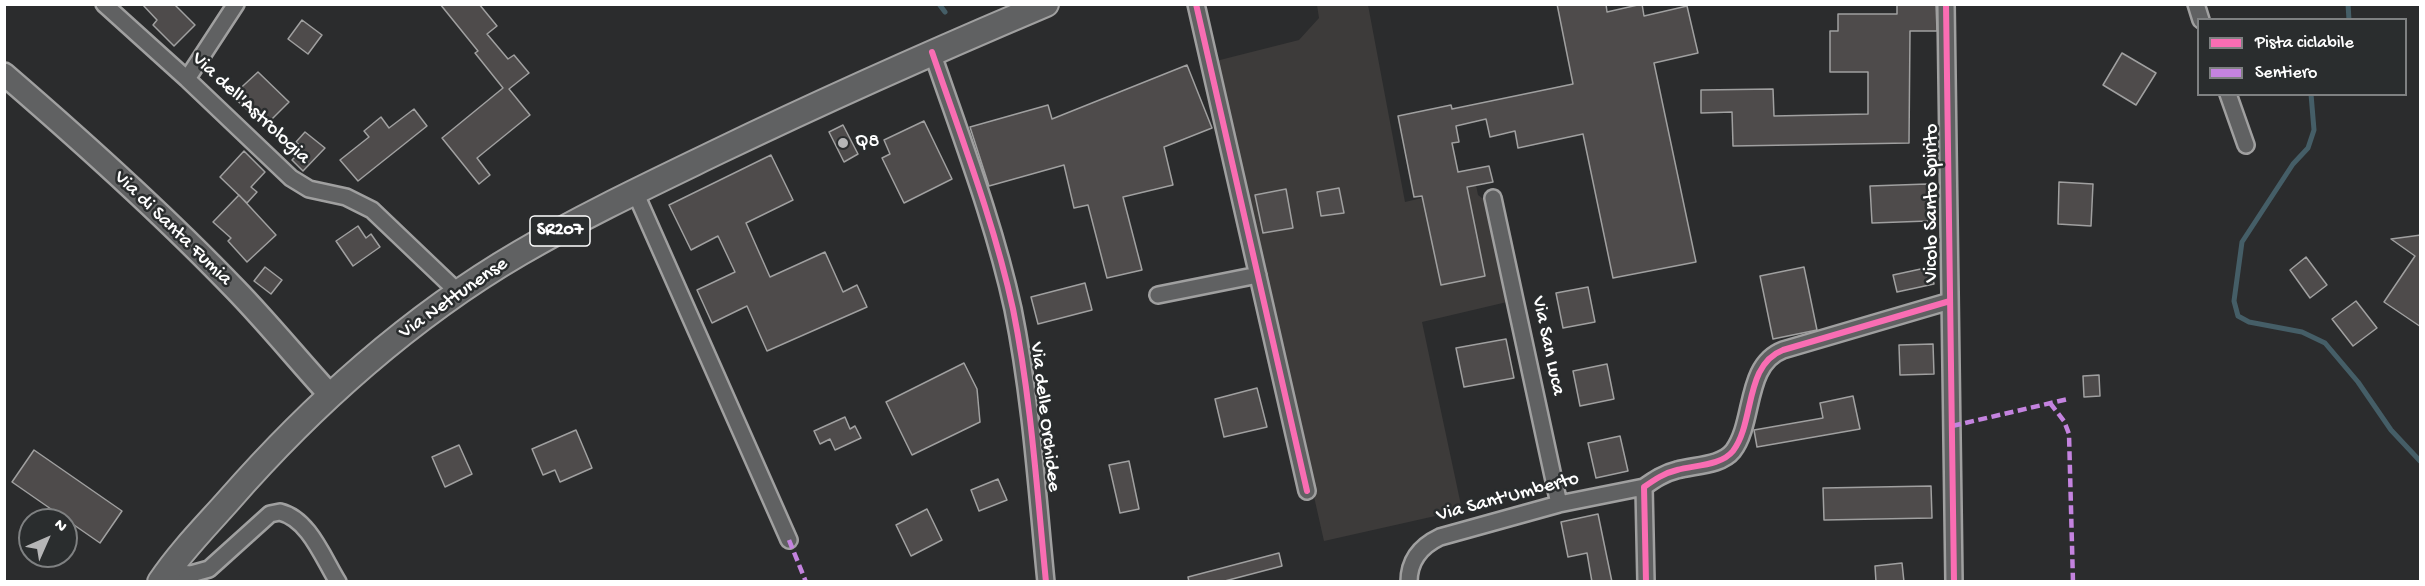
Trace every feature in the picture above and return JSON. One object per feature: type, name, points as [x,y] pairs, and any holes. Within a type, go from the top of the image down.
[{"type":"main road","name":"Via Nettunense","points":[[163,577],[272,450],[330,395],[390,345],[459,293],[519,253],[635,192],[932,52],[1046,4]]},
{"type":"street","name":"Via dell'Astrologia","points":[[104,4],[291,178],[309,189],[346,197],[366,206],[459,293]]},
{"type":"street","points":[[187,79],[236,4]]},
{"type":"street","points":[[1196,4],[1306,491]]},
{"type":"street","name":"Vicolo Santo Spirito","points":[[1947,4],[1954,582]]},
{"type":"street","name":"Via delle Orchidee","points":[[932,52],[989,220],[1013,310],[1021,354],[1046,582]]},
{"type":"street","name":"Via di Santa Fumia","points":[[4,74],[200,253],[330,395]]},
{"type":"street","points":[[2229,96],[2246,145]]},
{"type":"street","points":[[635,192],[789,540]]},
{"type":"street","name":"Via San Luca","points":[[1493,198],[1559,504]]},
{"type":"street","points":[[1158,295],[1257,275]]},
{"type":"street","name":"Via Sant'Umberto","points":[[1408,582],[1410,569],[1416,556],[1433,540],[1559,504],[1644,487],[1671,472],[1720,460],[1730,454],[1737,444],[1762,369],[1768,359],[1779,351],[1950,301]]},
{"type":"street","points":[[1644,487],[1646,582]]},
{"type":"street","points":[[163,577],[191,574],[209,569],[270,514],[280,512],[296,520],[306,530],[338,582]]},
{"type":"shaded area","points":[[1317,5],[1368,5],[1405,202],[1476,185],[1478,195],[1486,201],[1507,290],[1504,291],[1507,302],[1422,322],[1462,510],[1324,541],[1216,61],[1299,40],[1319,18]]},
{"type":"building","points":[[142,4],[174,4],[195,25],[174,46],[153,25],[157,20]]},
{"type":"building","points":[[440,4],[479,4],[497,26],[487,34],[508,59],[514,55],[529,73],[509,89],[530,115],[477,158],[490,175],[479,184],[442,138],[503,88],[475,53],[478,51]]},
{"type":"building","points":[[1557,4],[1606,4],[1607,12],[1642,4],[1644,16],[1687,6],[1698,53],[1654,63],[1696,262],[1613,278],[1583,134],[1518,148],[1515,131],[1490,137],[1486,119],[1456,126],[1459,142],[1452,143],[1458,172],[1489,166],[1493,182],[1467,187],[1485,276],[1441,285],[1422,196],[1414,197],[1398,116],[1451,105],[1452,109],[1573,84]]},
{"type":"building","points":[[1897,4],[1936,4],[1937,31],[1910,31],[1909,143],[1733,146],[1732,112],[1701,113],[1701,90],[1773,89],[1774,116],[1868,114],[1868,72],[1830,72],[1830,31],[1838,31],[1838,14],[1897,14]]},
{"type":"building","points":[[302,20],[322,35],[308,54],[288,39]]},
{"type":"building","points":[[2122,53],[2156,73],[2136,105],[2103,85]]},
{"type":"building","points":[[1187,65],[1212,128],[1164,147],[1173,185],[1123,197],[1142,270],[1107,278],[1088,205],[1074,208],[1064,165],[989,186],[970,127],[1048,105],[1052,119]]},
{"type":"building","points":[[258,72],[289,102],[265,126],[232,96]]},
{"type":"building","points":[[414,109],[427,126],[358,181],[340,160],[369,137],[364,131],[381,117],[389,128]]},
{"type":"building","points":[[924,121],[952,179],[904,203],[882,158],[890,154],[884,140]]},
{"type":"building","points":[[843,125],[858,154],[844,162],[829,132]]},
{"type":"building","points":[[305,132],[325,148],[303,171],[292,160],[303,148],[296,142]]},
{"type":"building","points":[[244,151],[265,172],[251,187],[257,192],[247,203],[220,177]]},
{"type":"building","points":[[771,155],[793,200],[746,223],[770,277],[825,252],[843,292],[857,285],[867,307],[767,351],[747,306],[712,323],[697,290],[735,272],[718,236],[691,250],[669,205]]},
{"type":"building","points":[[2059,182],[2093,184],[2091,226],[2058,224]]},
{"type":"building","points":[[1927,184],[1928,221],[1872,223],[1870,186]]},
{"type":"building","points":[[1339,188],[1344,213],[1321,216],[1317,192]]},
{"type":"building","points":[[1286,189],[1293,228],[1263,233],[1255,195]]},
{"type":"building","points":[[239,195],[276,235],[247,262],[228,241],[231,238],[213,222]]},
{"type":"building","points":[[358,226],[366,238],[371,234],[380,247],[353,266],[336,241]]},
{"type":"building","points":[[2421,235],[2421,327],[2384,302],[2415,256],[2391,239]]},
{"type":"building","points":[[2306,257],[2327,285],[2310,298],[2290,270]]},
{"type":"building","points":[[265,267],[282,280],[271,294],[254,281]]},
{"type":"building","points":[[1804,267],[1817,330],[1773,339],[1760,276]]},
{"type":"building","points":[[1930,267],[1934,284],[1897,292],[1893,275]]},
{"type":"building","points":[[1085,283],[1092,310],[1038,324],[1031,297]]},
{"type":"building","points":[[1588,287],[1595,322],[1563,328],[1556,293]]},
{"type":"building","points":[[2356,301],[2377,328],[2353,346],[2332,319]]},
{"type":"building","points":[[1506,339],[1514,378],[1464,387],[1456,348]]},
{"type":"building","points":[[1933,344],[1934,374],[1900,375],[1899,345]]},
{"type":"building","points":[[964,363],[977,389],[980,422],[912,455],[886,402]]},
{"type":"building","points":[[1607,364],[1614,399],[1580,406],[1573,371]]},
{"type":"building","points":[[2099,375],[2100,396],[2084,397],[2083,376]]},
{"type":"building","points":[[1257,388],[1267,427],[1224,437],[1215,399]]},
{"type":"building","points":[[1853,396],[1860,429],[1757,447],[1754,430],[1823,418],[1820,403]]},
{"type":"building","points":[[845,417],[850,429],[855,426],[861,438],[835,450],[830,439],[820,444],[814,431]]},
{"type":"building","points":[[576,430],[592,468],[560,482],[555,470],[543,475],[532,449]]},
{"type":"building","points":[[1620,436],[1628,471],[1596,478],[1588,443]]},
{"type":"building","points":[[459,445],[472,474],[445,487],[432,457]]},
{"type":"building","points":[[34,450],[122,511],[100,543],[78,528],[78,508],[50,508],[12,482]]},
{"type":"building","points":[[1129,461],[1139,509],[1120,513],[1109,465]]},
{"type":"building","points":[[998,479],[1007,500],[979,511],[971,490]]},
{"type":"building","points":[[1931,486],[1932,518],[1824,520],[1823,488]]},
{"type":"building","points":[[927,509],[942,540],[911,556],[896,525]]},
{"type":"building","points":[[1598,514],[1612,582],[1592,582],[1587,553],[1568,557],[1561,522]]},
{"type":"building","points":[[1279,553],[1282,566],[1221,582],[1189,582],[1188,577]]},
{"type":"building","points":[[1902,563],[1904,582],[1876,582],[1875,566]]},
{"type":"waterway","points":[[939,4],[945,12]]},
{"type":"waterway","points":[[2348,4],[2349,18]]},
{"type":"waterway","points":[[2311,96],[2314,130],[2308,148],[2293,164],[2242,242],[2234,301],[2238,316],[2249,322],[2302,332],[2325,343],[2358,382],[2391,430],[2420,461]]},
{"type":"marked path","points":[[1952,426],[2068,399]]},
{"type":"marked path","points":[[2050,403],[2064,421],[2069,434],[2073,582]]},
{"type":"marked path","points":[[789,540],[806,582]]},
{"type":"cycle path","points":[[1196,4],[1307,491]]},
{"type":"cycle path","points":[[1946,4],[1954,582]]},
{"type":"cycle path","points":[[932,52],[987,212],[1013,309],[1029,410],[1046,582]]},
{"type":"cycle path","points":[[1646,582],[1644,487],[1668,473],[1722,460],[1733,451],[1745,425],[1756,381],[1762,368],[1771,357],[1783,350],[1950,301]]},
{"type":"place","name":"Q8","points":[[843,143]]}]
